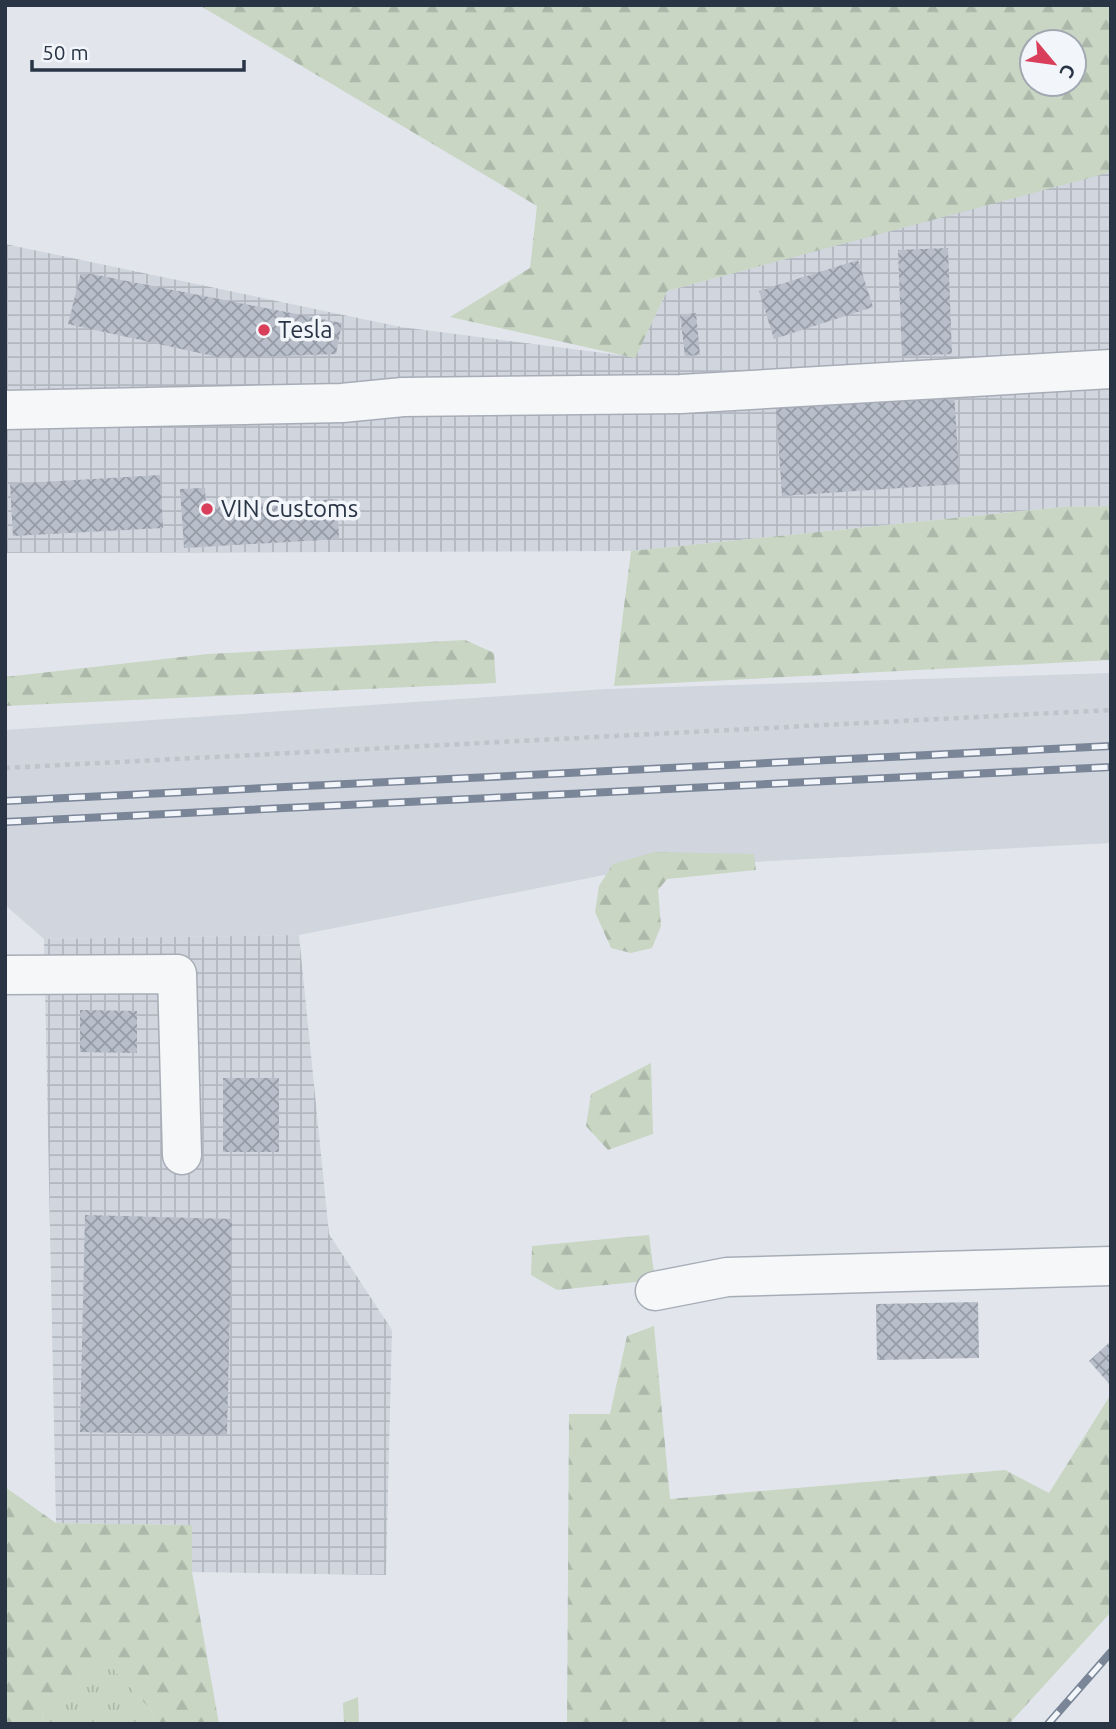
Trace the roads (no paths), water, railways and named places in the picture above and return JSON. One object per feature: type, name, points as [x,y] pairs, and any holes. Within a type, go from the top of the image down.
[{"type":"lane","points":[[5,410],[342,403],[403,397],[681,394],[1111,369]]},
{"type":"lane","points":[[5,975],[177,974],[182,1155]]},
{"type":"lane","points":[[655,1292],[727,1277],[1111,1266]]},
{"type":"railway","points":[[5,801],[1111,746]]},
{"type":"railway","points":[[5,822],[1111,767]]},
{"type":"railway","points":[[1048,1724],[1111,1652]]},
{"type":"place","name":"Tesla","points":[[264,330]]},
{"type":"place","name":"VIN Customs","points":[[207,509]]}]
